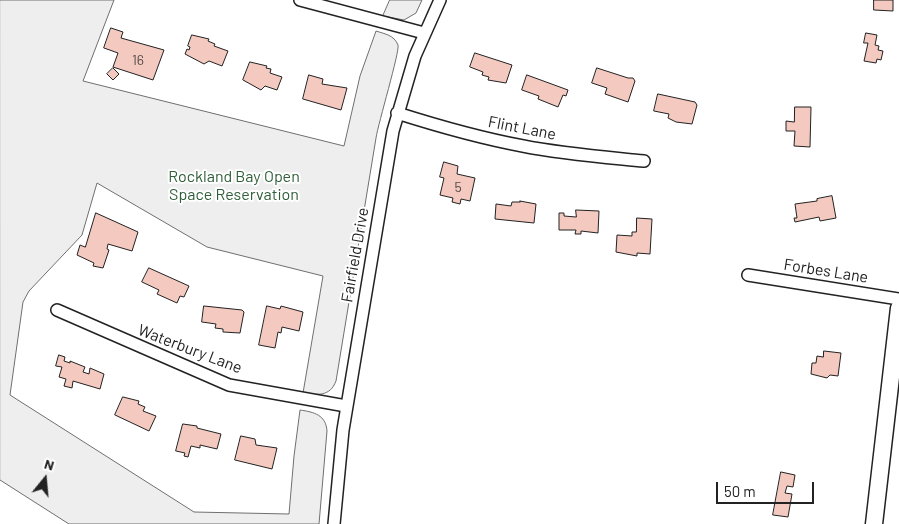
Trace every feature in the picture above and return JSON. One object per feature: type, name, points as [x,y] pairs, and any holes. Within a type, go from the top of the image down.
[{"type":"main road","points":[[874,524],[894,386],[899,308]]},
{"type":"street","points":[[300,0],[424,33]]},
{"type":"street","name":"Fairfield Drive","points":[[334,524],[346,406],[397,113],[414,56],[440,0]]},
{"type":"street","name":"Flint Lane","points":[[397,113],[458,132],[523,146],[572,154],[644,162]]},
{"type":"street","name":"Forbes Lane","points":[[748,275],[899,299]]},
{"type":"street","name":"Waterbury Lane","points":[[57,310],[229,385],[346,406]]},
{"type":"green space","name":"Rockland Bay Open Space Reservation","points":[[0,0],[114,0],[83,81],[344,146],[360,76],[376,31],[389,35],[398,45],[396,60],[376,138],[336,381],[330,390],[322,394],[303,393],[323,276],[207,247],[97,183],[82,235],[29,291],[23,302],[10,395],[194,512],[289,514],[300,410],[310,412],[322,418],[327,431],[319,524],[69,524],[0,480]]},
{"type":"green space","points":[[390,0],[422,0],[416,13],[404,20],[383,16]]},
{"type":"building","points":[[874,0],[893,0],[893,11],[874,10]]},
{"type":"building","points":[[111,28],[123,32],[121,38],[164,50],[153,80],[113,67],[118,53],[104,48]]},
{"type":"building","points":[[866,33],[877,35],[875,45],[879,46],[878,50],[883,51],[881,60],[877,59],[876,63],[864,61],[868,43],[864,43]]},
{"type":"building","points":[[192,35],[209,39],[208,41],[215,44],[214,46],[228,51],[222,66],[209,61],[204,64],[185,54],[187,49],[189,50],[190,47],[188,46]]},
{"type":"building","points":[[475,53],[512,65],[506,83],[488,80],[489,77],[482,75],[483,72],[470,67]]},
{"type":"building","points":[[250,62],[267,66],[266,68],[271,69],[270,73],[282,77],[277,90],[265,86],[261,90],[243,80]]},
{"type":"building","points":[[113,68],[119,74],[113,80],[107,74]]},
{"type":"building","points":[[597,68],[633,78],[635,81],[628,102],[605,94],[607,88],[592,83]]},
{"type":"building","points":[[309,75],[323,79],[322,84],[347,88],[341,110],[303,99]]},
{"type":"building","points":[[527,75],[568,90],[566,96],[563,95],[558,107],[538,99],[539,96],[522,90]]},
{"type":"building","points":[[658,94],[695,102],[697,105],[692,124],[676,122],[668,118],[669,114],[654,111]]},
{"type":"building","points":[[795,107],[811,107],[810,147],[794,146],[795,131],[786,131],[786,121],[794,122]]},
{"type":"building","points":[[444,162],[458,166],[457,174],[475,178],[470,201],[461,199],[460,204],[452,202],[453,198],[440,195],[444,178],[440,177]]},
{"type":"building","points":[[832,196],[836,218],[820,221],[819,217],[795,222],[794,218],[797,218],[795,204],[817,201],[817,199]]},
{"type":"building","points":[[520,201],[536,204],[534,223],[495,219],[496,204],[511,206],[512,202]]},
{"type":"building","points":[[576,210],[599,211],[598,233],[581,231],[581,234],[575,234],[576,230],[559,230],[559,213],[564,213],[564,216],[576,217]]},
{"type":"building","points":[[96,213],[138,232],[132,251],[108,244],[107,249],[109,250],[103,268],[93,266],[94,263],[77,255],[80,245],[85,247]]},
{"type":"building","points":[[637,218],[652,219],[650,254],[637,253],[637,256],[616,252],[617,235],[632,236],[632,232],[636,232]]},
{"type":"building","points":[[149,268],[189,286],[184,297],[180,296],[177,303],[157,294],[159,290],[142,282]]},
{"type":"building","points":[[204,306],[242,310],[244,312],[240,333],[223,332],[223,329],[215,328],[216,324],[202,322]]},
{"type":"building","points":[[267,306],[280,309],[281,306],[303,312],[299,331],[282,327],[281,333],[278,332],[275,348],[259,345]]},
{"type":"building","points":[[824,351],[841,353],[838,376],[830,375],[827,378],[811,374],[812,363],[816,363],[817,356],[823,357]]},
{"type":"building","points":[[59,355],[65,357],[64,361],[70,363],[70,361],[85,367],[83,372],[89,374],[90,368],[104,374],[100,389],[73,381],[72,388],[64,386],[66,379],[59,377],[62,367],[56,366]]},
{"type":"building","points":[[123,397],[139,401],[138,404],[145,407],[143,411],[156,416],[149,431],[115,415]]},
{"type":"building","points":[[183,424],[197,426],[197,428],[221,434],[217,449],[200,445],[200,448],[191,446],[188,457],[184,456],[185,453],[176,451]]},
{"type":"building","points":[[241,436],[255,439],[256,445],[277,448],[272,469],[235,460]]},
{"type":"building","points":[[781,472],[795,475],[793,487],[787,486],[785,493],[792,494],[788,517],[773,515]]}]
